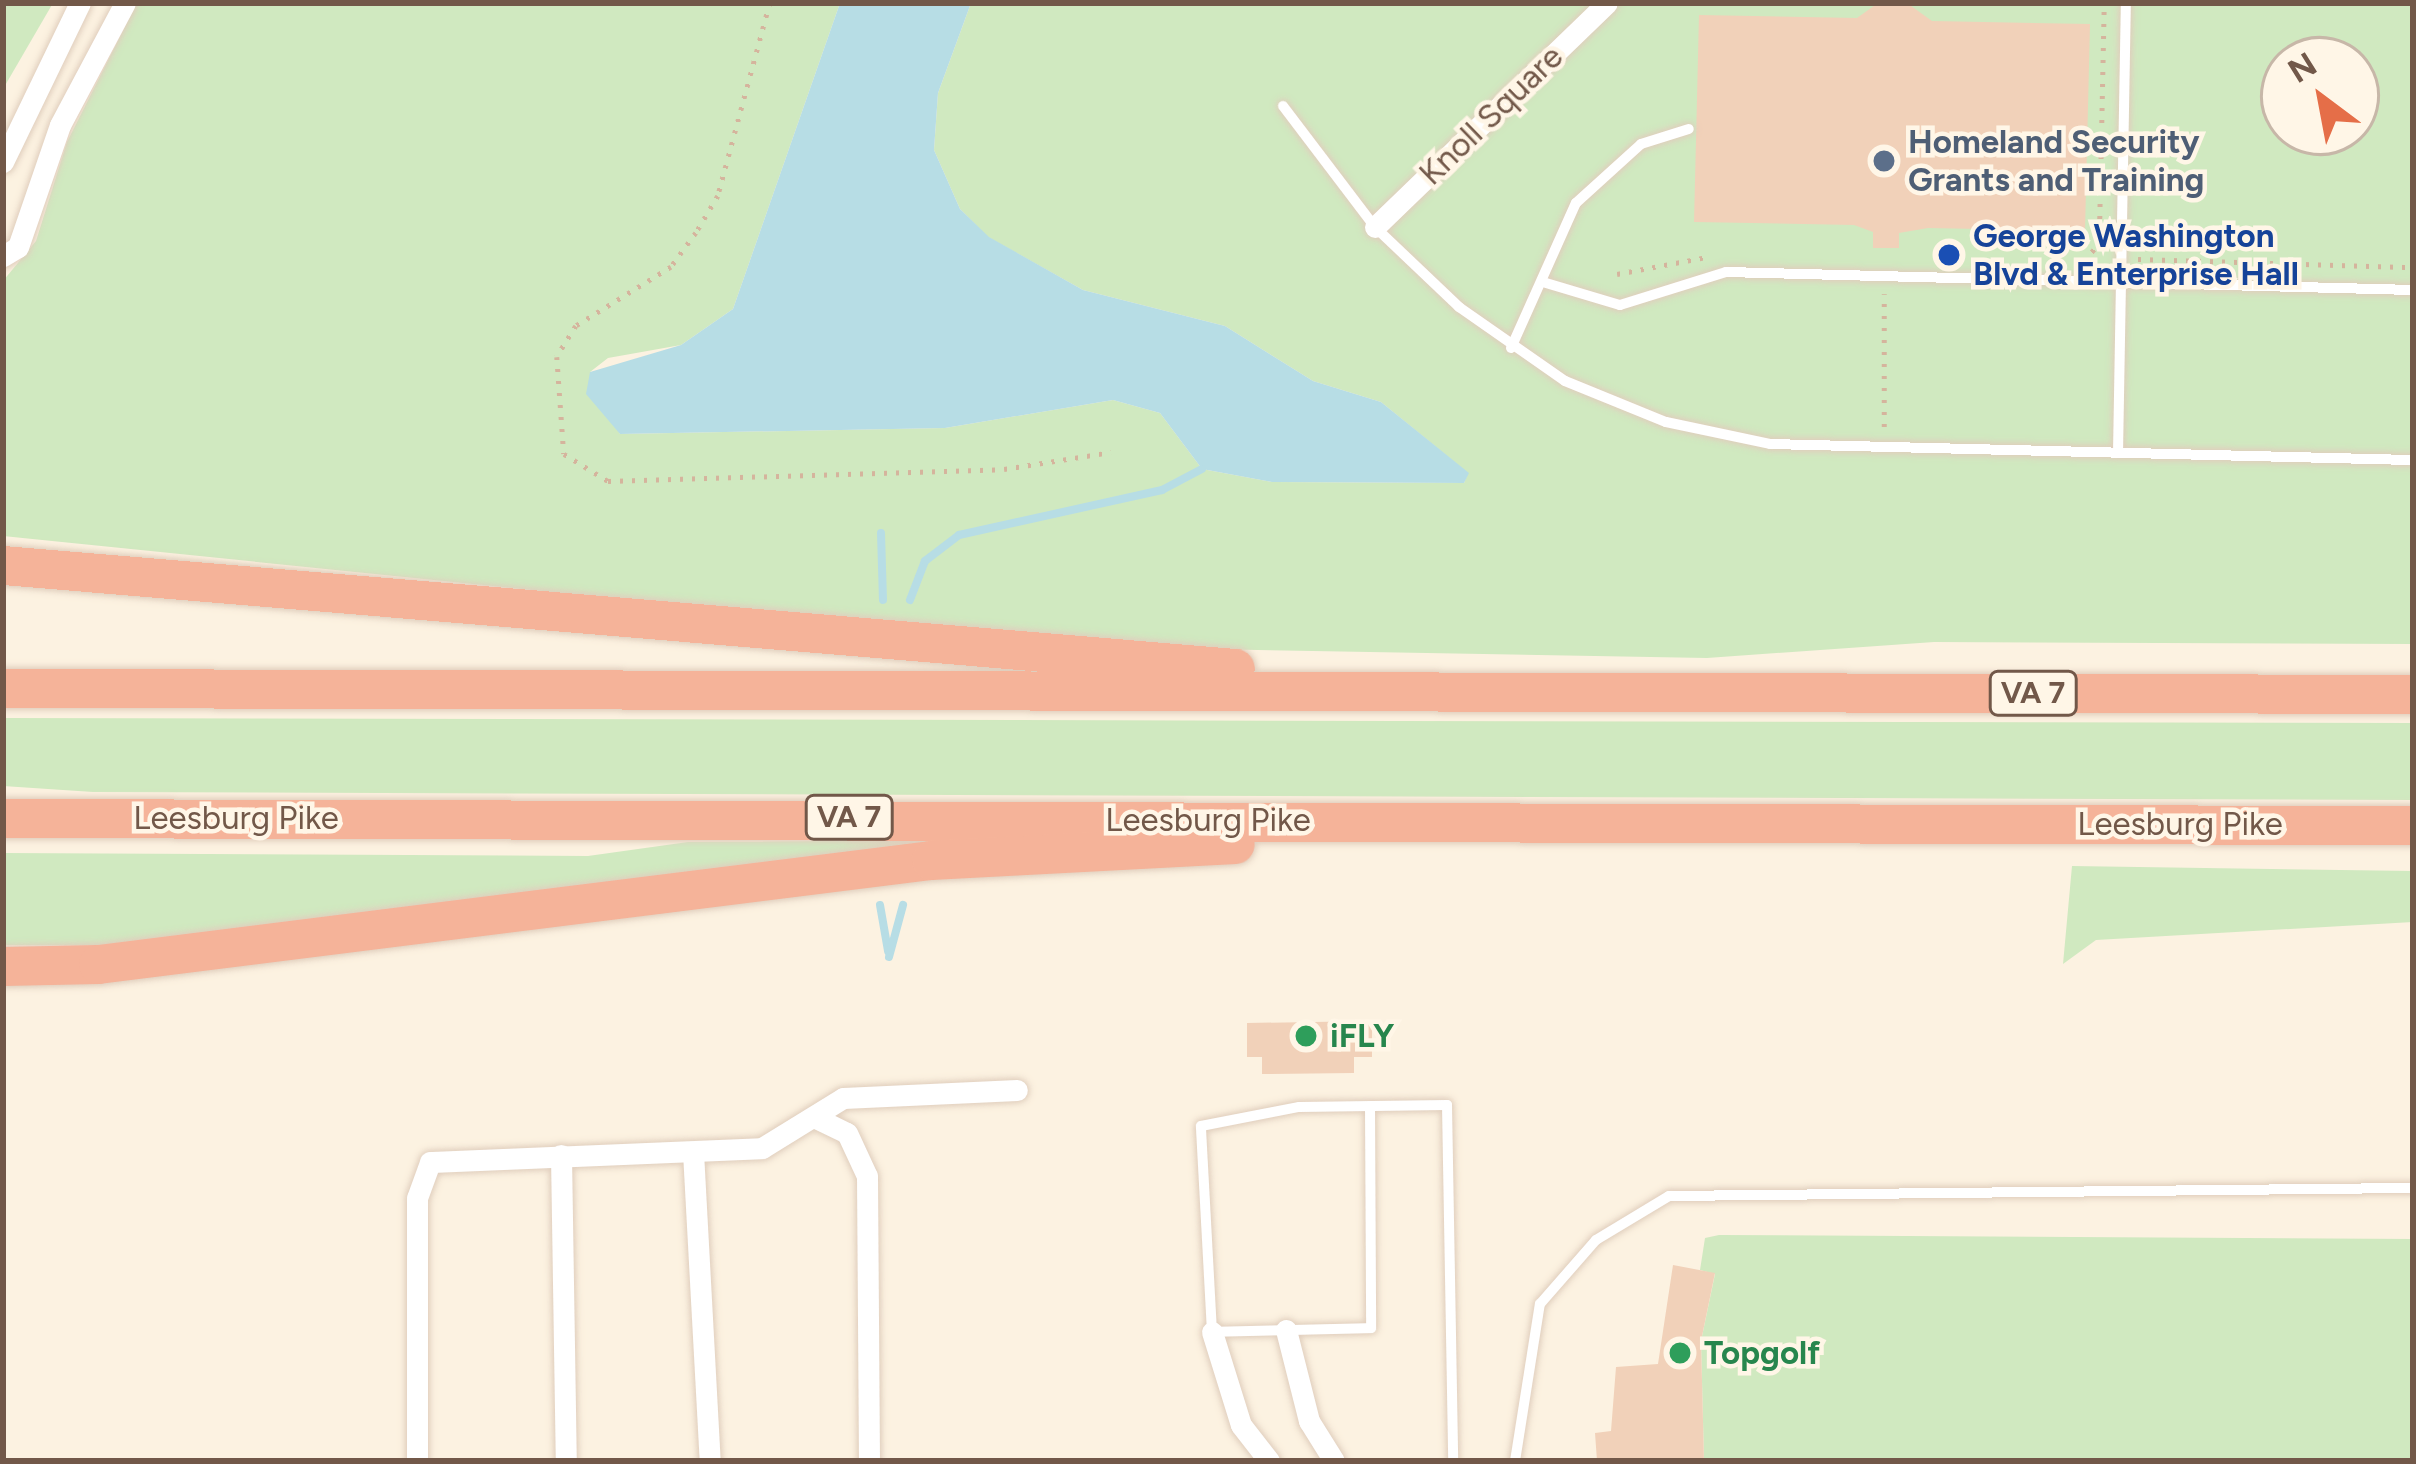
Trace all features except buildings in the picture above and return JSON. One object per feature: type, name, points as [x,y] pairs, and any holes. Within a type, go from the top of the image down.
[{"type":"highway","points":[[3,565],[1019,652],[1654,692]]},
{"type":"highway","name":"VA 7","points":[[3,688],[2413,694]]},
{"type":"highway","name":"Leesburg Pike","points":[[3,818],[2413,825]]},
{"type":"highway","points":[[3,965],[98,964],[931,860],[1696,823]]},
{"type":"street","points":[[3,163],[80,3]]},
{"type":"street","points":[[3,256],[18,248],[60,125],[124,3]]},
{"type":"street","name":"Knoll Square","points":[[1375,227],[1606,3]]},
{"type":"street","points":[[417,1461],[422,1174],[448,1157],[762,1148],[843,1098],[1017,1090]]},
{"type":"street","points":[[816,1118],[847,1133],[867,1175],[869,1461]]},
{"type":"street","points":[[693,1152],[710,1461]]},
{"type":"street","points":[[561,1155],[566,1461]]},
{"type":"street","points":[[1286,1330],[1309,1421],[1334,1461]]},
{"type":"street","points":[[1212,1332],[1241,1425],[1269,1461]]},
{"type":"lane","points":[[2118,453],[2126,3]]},
{"type":"lane","points":[[1283,106],[1375,227],[1511,348],[1600,398],[1726,438],[1884,447],[2413,460]]},
{"type":"lane","points":[[1511,348],[1546,283],[1576,203],[1641,144],[1689,129]]},
{"type":"lane","points":[[1546,283],[1620,304],[1717,272],[2413,290]]},
{"type":"lane","points":[[1370,1106],[1371,1328],[1212,1332],[1202,1126],[1246,1112],[1370,1106],[1447,1105],[1453,1461]]},
{"type":"lane","points":[[1515,1461],[1540,1304],[1596,1240],[1669,1196],[2413,1187]]},
{"type":"path","points":[[770,3],[707,214],[670,267],[576,326],[557,357],[564,454],[608,482],[1004,469],[1111,452]]},
{"type":"path","points":[[2090,258],[2104,3]]},
{"type":"path","points":[[1617,274],[1722,256]]},
{"type":"path","points":[[2062,265],[2090,258],[2413,266]]},
{"type":"path","points":[[1884,447],[1885,277]]},
{"type":"green space","points":[[3,3],[53,3],[3,89]]},
{"type":"green space","points":[[137,3],[840,3],[733,309],[681,345],[608,358],[590,372],[620,434],[945,428],[1113,400],[1160,413],[1202,469],[1272,482],[1464,483],[1468,473],[1381,402],[1313,381],[1225,326],[1083,290],[988,237],[960,209],[934,150],[938,93],[971,3],[2413,3],[2413,644],[1934,642],[1707,658],[1089,647],[3,536],[3,281],[36,241],[67,142]]},
{"type":"green space","points":[[3,718],[2413,723],[2413,800],[93,792],[3,786]]},
{"type":"green space","points":[[961,840],[104,945],[3,945],[3,853],[588,856],[688,842]]},
{"type":"green space","points":[[2072,866],[2413,871],[2413,922],[2096,940],[2063,964]]},
{"type":"green space","name":"Topgolf","points":[[1705,1238],[2413,1239],[2413,1461],[1704,1461],[1701,1341],[1715,1274],[1700,1270]]},
{"type":"water","points":[[840,3],[971,3],[938,93],[934,150],[960,209],[989,237],[1083,290],[1225,326],[1313,381],[1381,402],[1469,473],[1464,483],[1272,482],[1202,469],[1160,413],[1113,400],[945,428],[620,434],[586,394],[590,372],[681,345],[733,309]]},
{"type":"waterway","points":[[910,600],[925,561],[959,535],[1162,490],[1202,469]]},
{"type":"waterway","points":[[881,533],[883,600]]},
{"type":"waterway","points":[[880,905],[888,951]]},
{"type":"waterway","points":[[889,957],[903,905]]},
{"type":"place","name":"Homeland Security Grants and Training","points":[[1884,161]]},
{"type":"place","name":"George Washington Blvd & Enterprise Hall","points":[[1949,255]]},
{"type":"place","name":"iFLY","points":[[1306,1036]]},
{"type":"place","name":"Topgolf","points":[[1680,1353]]}]
